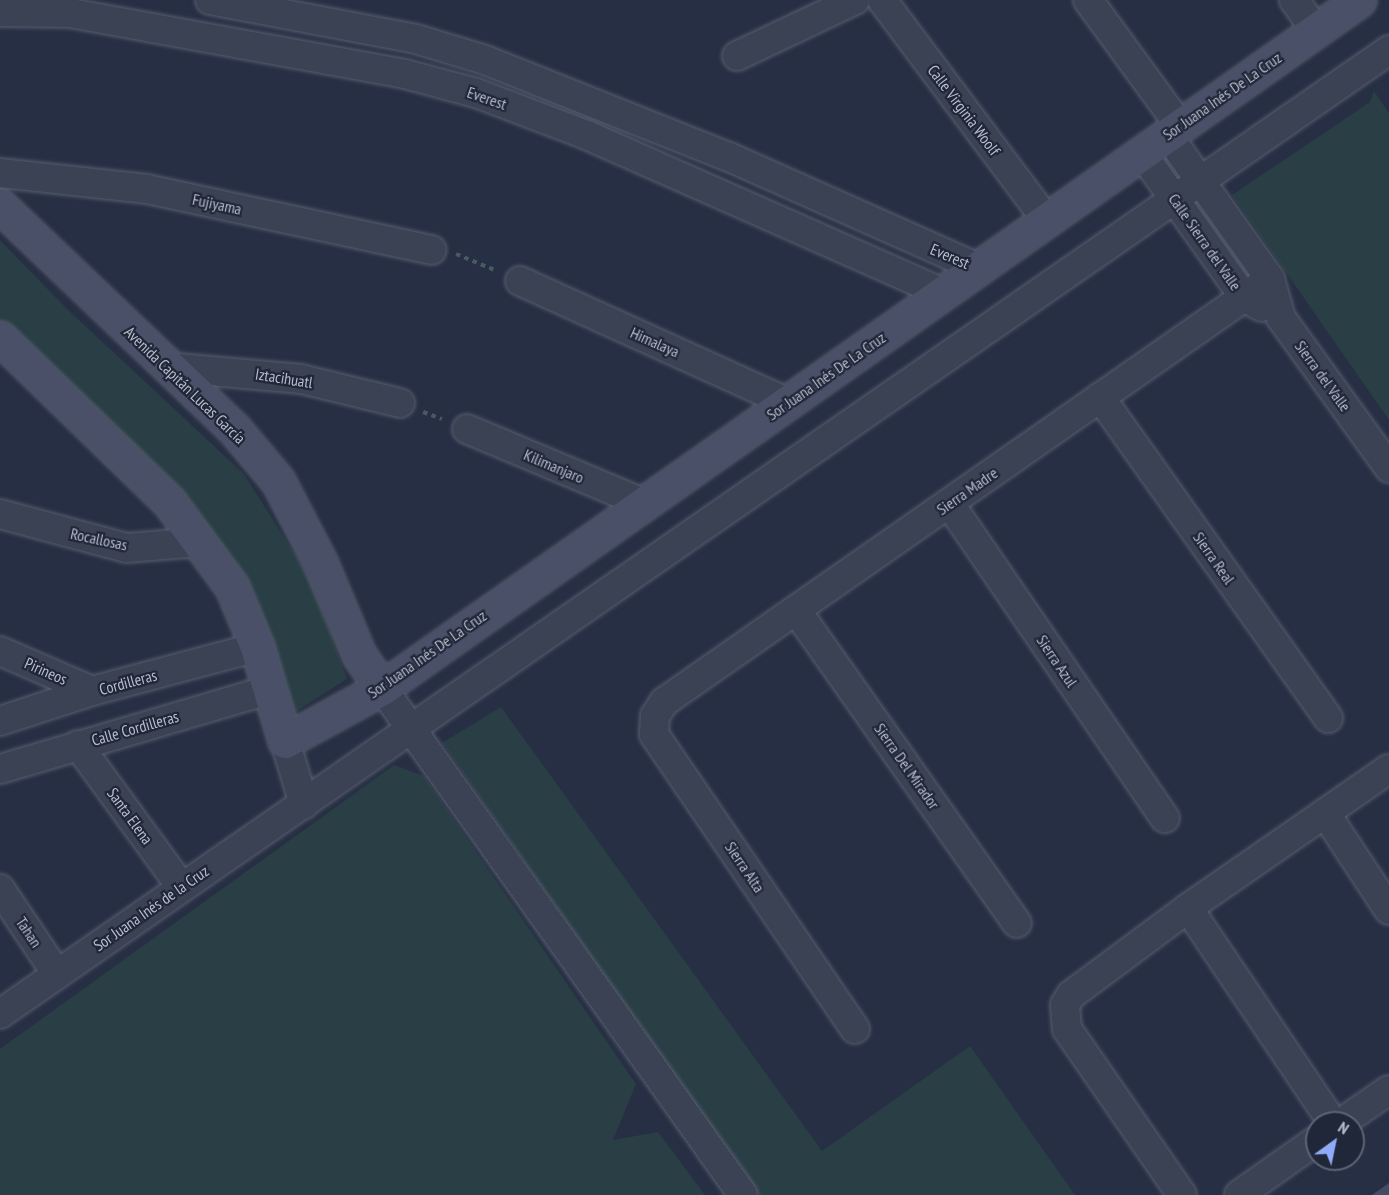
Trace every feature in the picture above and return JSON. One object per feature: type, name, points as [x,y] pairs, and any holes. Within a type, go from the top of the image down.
[{"type":"street","name":"Everest","points":[[210,0],[416,39],[486,60],[729,157],[978,268]]},
{"type":"street","points":[[737,56],[855,0]]},
{"type":"street","name":"Calle Virginia Woolf","points":[[882,0],[1046,219]]},
{"type":"street","points":[[1088,0],[1163,137]]},
{"type":"street","points":[[1294,0],[1316,30]]},
{"type":"street","name":"Sor Juana Inés De La Cruz","points":[[285,741],[382,688],[641,502],[789,403],[1046,219],[1359,0]]},
{"type":"street","name":"Everest","points":[[0,12],[31,9],[81,14],[405,74],[476,93],[589,136],[943,293]]},
{"type":"street","points":[[411,730],[1389,50]]},
{"type":"street","name":"Calle Sierra del Valle","points":[[1163,137],[1200,181],[1270,279]]},
{"type":"street","name":"Calle Sierra del Valle","points":[[1163,137],[1174,199],[1244,297],[1281,318]]},
{"type":"street","name":"Fujiyama","points":[[0,172],[147,189],[432,250]]},
{"type":"street","name":"Avenida Capitán Lucas García","points":[[0,206],[166,367],[235,430],[278,481],[320,562],[359,655],[382,688]]},
{"type":"street","name":"Sierra Madre","points":[[664,702],[1270,279]]},
{"type":"street","name":"Sierra del Valle","points":[[1270,279],[1281,318],[1389,468]]},
{"type":"street","name":"Himalaya","points":[[520,281],[789,403]]},
{"type":"street","points":[[0,338],[156,488],[200,542],[232,587],[257,647],[271,689],[303,804]]},
{"type":"street","name":"Iztacihuatl","points":[[166,367],[301,380],[400,403]]},
{"type":"street","name":"Sierra Real","points":[[1100,398],[1328,718]]},
{"type":"street","name":"Kilimanjaro","points":[[467,429],[641,502]]},
{"type":"street","name":"Sierra Azul","points":[[949,503],[1165,818]]},
{"type":"street","name":"Rocallosas","points":[[0,514],[127,548],[200,542]]},
{"type":"street","name":"Sierra Del Mirador","points":[[796,610],[1017,923]]},
{"type":"street","name":"Cordilleras","points":[[0,721],[92,691],[257,647]]},
{"type":"street","name":"Pirineos","points":[[0,651],[92,691]]},
{"type":"street","points":[[382,688],[743,1195]]},
{"type":"street","name":"Calle Cordilleras","points":[[0,769],[271,689]]},
{"type":"street","name":"Sierra Alta","points":[[664,702],[655,716],[654,734],[855,1029]]},
{"type":"street","name":"Sor Juana Inés de la Cruz","points":[[0,1014],[181,886],[411,730]]},
{"type":"street","name":"Santa Elena","points":[[78,745],[181,886]]},
{"type":"street","points":[[1182,1195],[1067,1029],[1063,1014],[1071,995],[1188,908],[1389,769]]},
{"type":"street","points":[[1325,813],[1389,910]]},
{"type":"street","name":"Tahan","points":[[0,889],[57,974]]},
{"type":"street","points":[[1188,908],[1325,1111]]},
{"type":"street","points":[[1358,1111],[1389,1090]]},
{"type":"street","points":[[1239,1195],[1305,1148]]},
{"type":"path","points":[[432,250],[457,254],[520,281]]},
{"type":"path","points":[[400,403],[467,429]]},
{"type":"shaded area","points":[[1374,91],[1389,113],[1389,420],[1232,195],[1370,102]]},
{"type":"shaded area","points":[[0,240],[67,309],[244,474],[308,575],[347,679],[292,714],[245,592],[0,328]]},
{"type":"shaded area","points":[[501,707],[822,1151],[970,1046],[1075,1195],[758,1195],[442,743]]},
{"type":"shaded area","points":[[394,765],[424,776],[636,1084],[613,1140],[658,1132],[705,1195],[0,1195],[0,1049]]},
{"type":"building","points":[[1389,1183],[1389,1195],[1372,1195]]}]
